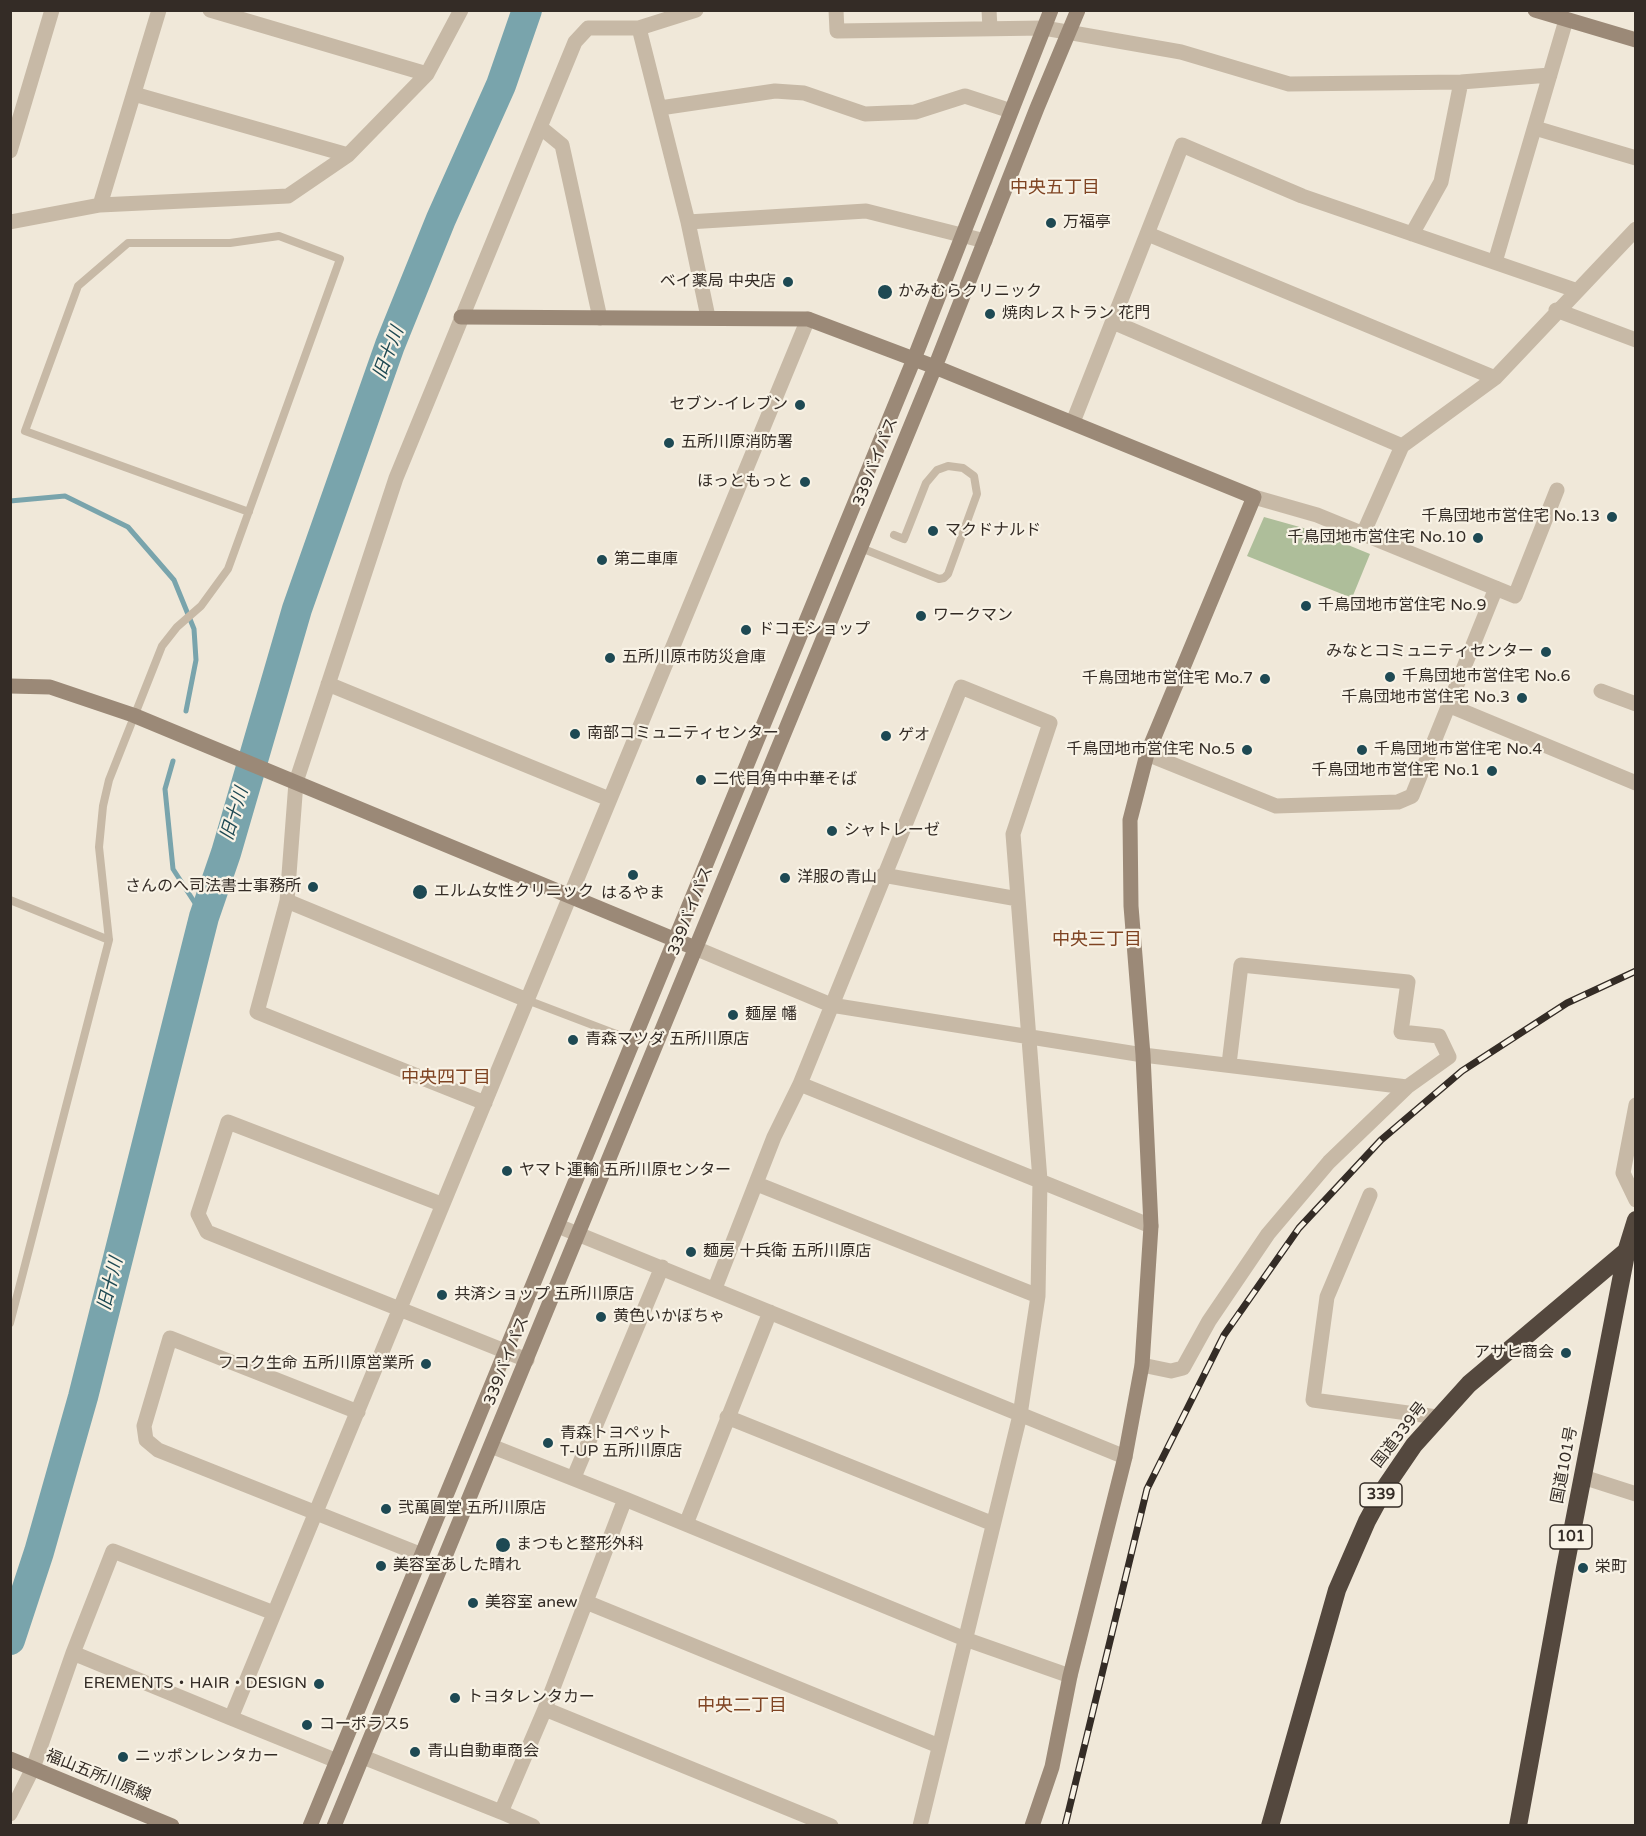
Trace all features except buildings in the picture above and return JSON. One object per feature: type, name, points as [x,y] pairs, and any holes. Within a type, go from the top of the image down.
[{"type":"highway","name":"国道101号","points":[[1518,1826],[1583,1477],[1635,1220]]},
{"type":"highway","name":"国道339号","points":[[1270,1826],[1337,1590],[1366,1521],[1386,1486],[1414,1444],[1469,1384],[1631,1246]]},
{"type":"street","points":[[10,151],[52,10]]},
{"type":"street","points":[[100,205],[159,10]]},
{"type":"street","points":[[210,10],[427,74]]},
{"type":"street","points":[[10,222],[100,205],[288,196],[348,155],[427,74],[461,10]]},
{"type":"street","points":[[485,1103],[257,1012],[287,901],[297,802],[291,780],[328,684],[396,478],[575,42],[588,28],[639,28],[696,10]]},
{"type":"street","points":[[836,10],[837,31],[1044,28],[1181,52],[1288,84],[1461,82],[1550,75]]},
{"type":"street","points":[[989,10],[990,28]]},
{"type":"street","points":[[310,1826],[558,1226],[672,939],[914,359],[1051,10]]},
{"type":"street","name":"339バイパス","points":[[334,1826],[936,367],[1078,10]]},
{"type":"street","points":[[1535,10],[1635,40]]},
{"type":"street","points":[[1495,261],[1566,20]]},
{"type":"street","points":[[639,28],[688,222],[708,317]]},
{"type":"street","points":[[1412,234],[1442,182],[1461,82]]},
{"type":"street","points":[[660,108],[775,91],[804,93],[865,114],[915,112],[965,96],[1011,111]]},
{"type":"street","points":[[134,94],[348,155]]},
{"type":"street","points":[[540,127],[562,145],[600,318]]},
{"type":"street","points":[[1535,128],[1635,158]]},
{"type":"street","points":[[1073,422],[1182,145],[1302,196],[1575,290]]},
{"type":"street","points":[[688,222],[866,211],[985,240]]},
{"type":"street","points":[[1364,534],[1402,446],[1495,378],[1575,290],[1629,244],[1635,229]]},
{"type":"street","points":[[1148,234],[1495,378]]},
{"type":"street","points":[[1556,310],[1635,340]]},
{"type":"street","points":[[461,317],[808,319],[936,367],[1254,497],[1317,515],[1515,596],[1557,490]]},
{"type":"street","points":[[231,1718],[358,1412],[441,1204],[485,1103],[808,319]]},
{"type":"street","points":[[1113,322],[1402,446]]},
{"type":"street","points":[[1032,1826],[1052,1767],[1070,1676],[1125,1457],[1142,1365],[1151,1226],[1143,1054],[1129,868],[1130,820],[1147,753],[1254,497]]},
{"type":"street","points":[[1147,753],[1276,806],[1398,802],[1412,796],[1496,588]]},
{"type":"street","points":[[328,684],[609,799]]},
{"type":"street","points":[[10,686],[50,687],[149,721],[569,898],[831,1005],[1143,1054],[1407,1088]]},
{"type":"street","points":[[715,1288],[774,1137],[800,1084],[961,687],[1050,723],[1013,834],[1040,1180],[1038,1296],[1020,1415],[991,1523],[920,1826]]},
{"type":"street","points":[[1601,691],[1635,705]]},
{"type":"street","points":[[1448,705],[1635,783]]},
{"type":"street","points":[[883,875],[1018,899]]},
{"type":"street","points":[[287,901],[527,1000]]},
{"type":"street","points":[[1142,1365],[1171,1371],[1183,1368],[1209,1321],[1268,1234],[1329,1162],[1407,1088],[1449,1057],[1439,1036],[1401,1032],[1408,982],[1241,965],[1229,1064]]},
{"type":"street","points":[[800,1084],[1151,1226]]},
{"type":"street","points":[[1635,1105],[1623,1173],[1635,1200]]},
{"type":"street","points":[[441,1204],[228,1122],[198,1214],[207,1232],[527,1360]]},
{"type":"street","points":[[757,1184],[1038,1296]]},
{"type":"street","points":[[1370,1195],[1326,1297],[1313,1400],[1437,1417]]},
{"type":"street","points":[[558,1226],[715,1288],[1125,1457]]},
{"type":"street","points":[[574,1477],[662,1267]]},
{"type":"street","points":[[686,1524],[770,1312]]},
{"type":"street","points":[[358,1412],[170,1338],[144,1426],[146,1440],[158,1450],[422,1555]]},
{"type":"street","points":[[727,1417],[991,1523]]},
{"type":"street","points":[[491,1446],[574,1477],[965,1639],[1070,1676]]},
{"type":"street","points":[[1583,1477],[1635,1494]]},
{"type":"street","points":[[501,1812],[545,1709],[625,1499]]},
{"type":"street","points":[[10,1814],[33,1768],[73,1653],[113,1551],[274,1613]]},
{"type":"street","points":[[586,1602],[939,1746]]},
{"type":"street","points":[[73,1653],[337,1761]]},
{"type":"street","points":[[545,1709],[831,1826]]},
{"type":"street","points":[[363,1757],[533,1826]]},
{"type":"street","name":"福山五所川原線","points":[[10,1759],[172,1826]]},
{"type":"lane","points":[[10,1323],[110,940],[99,847],[102,806],[109,780],[162,646],[180,624],[198,608],[228,569],[249,512],[340,259],[279,236],[231,243],[128,243],[78,286],[25,431],[249,512]]},
{"type":"lane","points":[[861,548],[939,579],[944,578],[948,574],[977,494],[974,476],[963,468],[948,466],[937,470],[926,483],[904,539],[894,535]]},
{"type":"lane","points":[[10,900],[110,940]]},
{"type":"lane","points":[[527,1000],[632,1040]]},
{"type":"green space","points":[[1264,517],[1314,531],[1370,554],[1352,598],[1247,556]]},
{"type":"waterway","name":"旧十川","points":[[10,1640],[39,1552],[83,1397],[204,917],[226,853],[297,609],[390,345],[441,219],[501,85],[527,10]]},
{"type":"waterway","points":[[10,501],[65,496],[128,527],[174,580],[194,629],[196,660],[186,711]]},
{"type":"waterway","points":[[173,761],[165,789],[173,869],[204,917]]},
{"type":"railway","points":[[1065,1826],[1147,1489],[1224,1335],[1299,1228],[1381,1140],[1462,1071],[1567,1003],[1636,971]]},
{"type":"place","name":"万福亭","points":[[1051,223]]},
{"type":"place","name":"ベイ薬局 中央店","points":[[788,282]]},
{"type":"place","name":"かみむらクリニック","points":[[885,292]]},
{"type":"place","name":"焼肉レストラン 花門","points":[[990,314]]},
{"type":"place","name":"セブン-イレブン","points":[[800,405]]},
{"type":"place","name":"五所川原消防署","points":[[669,443]]},
{"type":"place","name":"ほっともっと","points":[[805,482]]},
{"type":"place","name":"千鳥団地市営住宅 No.13","points":[[1612,517]]},
{"type":"place","name":"マクドナルド","points":[[933,531]]},
{"type":"place","name":"千鳥団地市営住宅 No.10","points":[[1478,538]]},
{"type":"place","name":"第二車庫","points":[[602,560]]},
{"type":"place","name":"千鳥団地市営住宅 No.9","points":[[1306,606]]},
{"type":"place","name":"ワークマン","points":[[921,616]]},
{"type":"place","name":"ドコモショップ","points":[[746,630]]},
{"type":"place","name":"みなとコミュニティセンター","points":[[1546,652]]},
{"type":"place","name":"五所川原市防災倉庫","points":[[610,658]]},
{"type":"place","name":"千鳥団地市営住宅 No.6","points":[[1390,677]]},
{"type":"place","name":"千鳥団地市営住宅 Mo.7","points":[[1265,679]]},
{"type":"place","name":"千鳥団地市営住宅 No.3","points":[[1522,698]]},
{"type":"place","name":"南部コミュニティセンター","points":[[575,734]]},
{"type":"place","name":"ゲオ","points":[[886,736]]},
{"type":"place","name":"千鳥団地市営住宅 No.5","points":[[1247,750]]},
{"type":"place","name":"千鳥団地市営住宅 No.4","points":[[1362,750]]},
{"type":"place","name":"千鳥団地市営住宅 No.1","points":[[1492,771]]},
{"type":"place","name":"二代目角中中華そば","points":[[701,780]]},
{"type":"place","name":"シャトレーゼ","points":[[832,831]]},
{"type":"place","name":"はるやま","points":[[633,875]]},
{"type":"place","name":"洋服の青山","points":[[785,878]]},
{"type":"place","name":"さんのへ司法書士事務所","points":[[313,887]]},
{"type":"place","name":"エルム女性クリニック","points":[[420,892]]},
{"type":"place","name":"麺屋 幡","points":[[733,1015]]},
{"type":"place","name":"青森マツダ 五所川原店","points":[[573,1040]]},
{"type":"place","name":"ヤマト運輸 五所川原センター","points":[[507,1171]]},
{"type":"place","name":"麺房 十兵衛 五所川原店","points":[[691,1252]]},
{"type":"place","name":"共済ショップ 五所川原店","points":[[442,1295]]},
{"type":"place","name":"黄色いかぼちゃ","points":[[601,1317]]},
{"type":"place","name":"アサヒ商会","points":[[1566,1353]]},
{"type":"place","name":"フコク生命 五所川原営業所","points":[[426,1364]]},
{"type":"place","name":"青森トヨペット T-UP 五所川原店","points":[[548,1443]]},
{"type":"place","name":"弐萬圓堂 五所川原店","points":[[386,1509]]},
{"type":"place","name":"まつもと整形外科","points":[[503,1545]]},
{"type":"place","name":"美容室あした晴れ","points":[[381,1566]]},
{"type":"place","name":"栄町","points":[[1583,1568]]},
{"type":"place","name":"美容室 anew","points":[[473,1603]]},
{"type":"place","name":"EREMENTS・HAIR・DESIGN","points":[[319,1684]]},
{"type":"place","name":"トヨタレンタカー","points":[[455,1698]]},
{"type":"place","name":"コーポラス5","points":[[307,1725]]},
{"type":"place","name":"青山自動車商会","points":[[415,1752]]},
{"type":"place","name":"ニッポンレンタカー","points":[[123,1757]]},
{"type":"district","name":"中央五丁目","points":[[1055,188]]},
{"type":"district","name":"中央三丁目","points":[[1097,940]]},
{"type":"district","name":"中央四丁目","points":[[446,1078]]},
{"type":"district","name":"中央二丁目","points":[[742,1706]]}]
